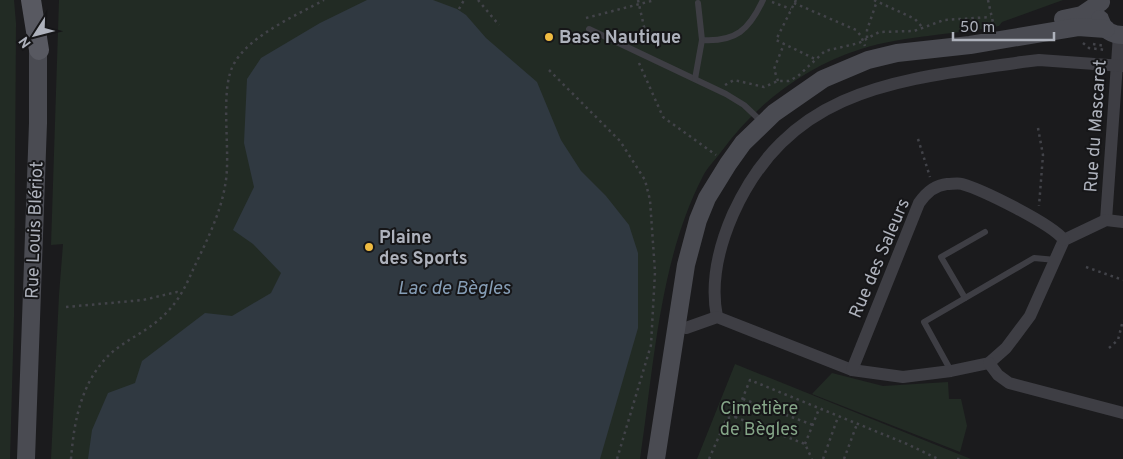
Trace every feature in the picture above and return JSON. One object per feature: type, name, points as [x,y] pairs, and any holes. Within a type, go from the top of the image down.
[{"type":"main road","points":[[31,0],[39,50]]},
{"type":"street","name":"Rue Louis Blériot","points":[[26,459],[39,50],[37,0]]},
{"type":"street","points":[[1102,1],[1099,16],[1116,33]]},
{"type":"street","points":[[1026,34],[1082,14],[1102,1]]},
{"type":"street","points":[[656,459],[678,326],[681,292],[692,239],[707,198],[743,143],[763,123],[807,88],[862,61],[897,53],[1085,26],[1116,33]]},
{"type":"street","name":"Rue du Mascaret","points":[[1106,220],[1120,66],[1116,33]]},
{"type":"street","points":[[717,317],[714,284],[718,258],[729,224],[741,196],[750,181],[780,145],[822,111],[859,94],[890,83],[1022,62],[1039,60],[1120,66]]},
{"type":"street","name":"Rue des Saleurs","points":[[852,370],[919,203],[934,188],[945,184],[962,184],[1035,218],[1059,232],[1064,240]]},
{"type":"street","points":[[678,326],[686,328],[717,317],[852,370],[903,378],[989,363],[1006,348],[1030,316],[1064,240],[1106,220],[1123,222]]},
{"type":"street","points":[[989,363],[998,375],[1009,383],[1123,413]]},
{"type":"lane","points":[[702,40],[720,41],[745,29],[753,21],[763,0]]},
{"type":"lane","points":[[695,79],[702,40],[698,3]]},
{"type":"lane","points":[[589,29],[720,92],[744,105],[763,123]]},
{"type":"lane","points":[[965,298],[941,257],[985,232]]},
{"type":"lane","points":[[951,371],[924,322],[1034,258],[1056,260]]},
{"type":"path","points":[[71,459],[74,425],[86,386],[109,356],[167,313],[182,293],[211,231],[225,186],[228,84],[233,64],[241,53],[266,33],[324,0]]},
{"type":"path","points":[[459,9],[464,0]]},
{"type":"path","points":[[478,0],[499,25]]},
{"type":"path","points":[[586,18],[639,2],[655,0]]},
{"type":"path","points":[[767,0],[791,9]]},
{"type":"path","points":[[865,39],[876,0],[916,19],[923,28]]},
{"type":"path","points":[[988,0],[998,40]]},
{"type":"path","points":[[815,59],[776,40],[795,1],[856,30],[865,39]]},
{"type":"path","points":[[639,2],[644,31],[639,64],[663,117],[728,164]]},
{"type":"path","points":[[720,92],[729,82],[734,80],[764,87],[778,82],[789,81],[798,76],[825,51],[887,31],[906,32],[944,20],[991,17]]},
{"type":"path","points":[[778,82],[774,69],[784,44]]},
{"type":"path","points":[[549,70],[620,140],[645,180],[650,200],[655,272],[651,345],[617,459]]},
{"type":"path","points":[[1035,218],[1042,177],[1042,155],[1038,128]]},
{"type":"path","points":[[918,139],[934,188]]},
{"type":"path","points":[[1086,267],[1123,280]]},
{"type":"path","points":[[66,307],[143,300],[177,292],[182,293]]},
{"type":"path","points":[[1109,348],[1118,340],[1123,320]]},
{"type":"path","points":[[735,418],[750,380],[907,444],[938,459]]},
{"type":"path","points":[[743,399],[813,425]]},
{"type":"path","points":[[812,459],[806,444],[819,409]]},
{"type":"path","points":[[823,459],[838,417]]},
{"type":"path","points":[[709,459],[727,418],[735,418],[806,444]]},
{"type":"path","points":[[844,459],[857,424]]},
{"type":"green space","points":[[0,0],[14,0],[16,23],[14,316],[10,459],[0,459]]},
{"type":"green space","name":"Plaine des Sports","points":[[59,0],[1063,0],[1002,22],[999,26],[895,41],[861,49],[820,66],[801,77],[783,89],[750,118],[705,173],[688,209],[677,243],[667,278],[660,314],[640,459],[51,459],[63,244],[51,245]]},
{"type":"green space","name":"Cimetière de Bègles","points":[[735,364],[971,459],[697,459]]},
{"type":"green space","points":[[832,373],[883,386],[948,382],[949,399],[961,399],[967,426],[960,452],[812,394]]},
{"type":"water","name":"Lac de Bègles","points":[[367,0],[433,0],[457,9],[466,15],[486,38],[537,82],[561,140],[581,171],[606,196],[629,225],[638,253],[638,328],[600,459],[88,459],[92,430],[108,393],[135,383],[142,361],[205,313],[232,316],[271,293],[281,273],[253,244],[233,230],[254,187],[244,143],[247,79],[261,58],[320,23]]},
{"type":"place","name":"Base Nautique","points":[[549,37]]},
{"type":"place","name":"Plaine des Sports","points":[[369,247]]}]
